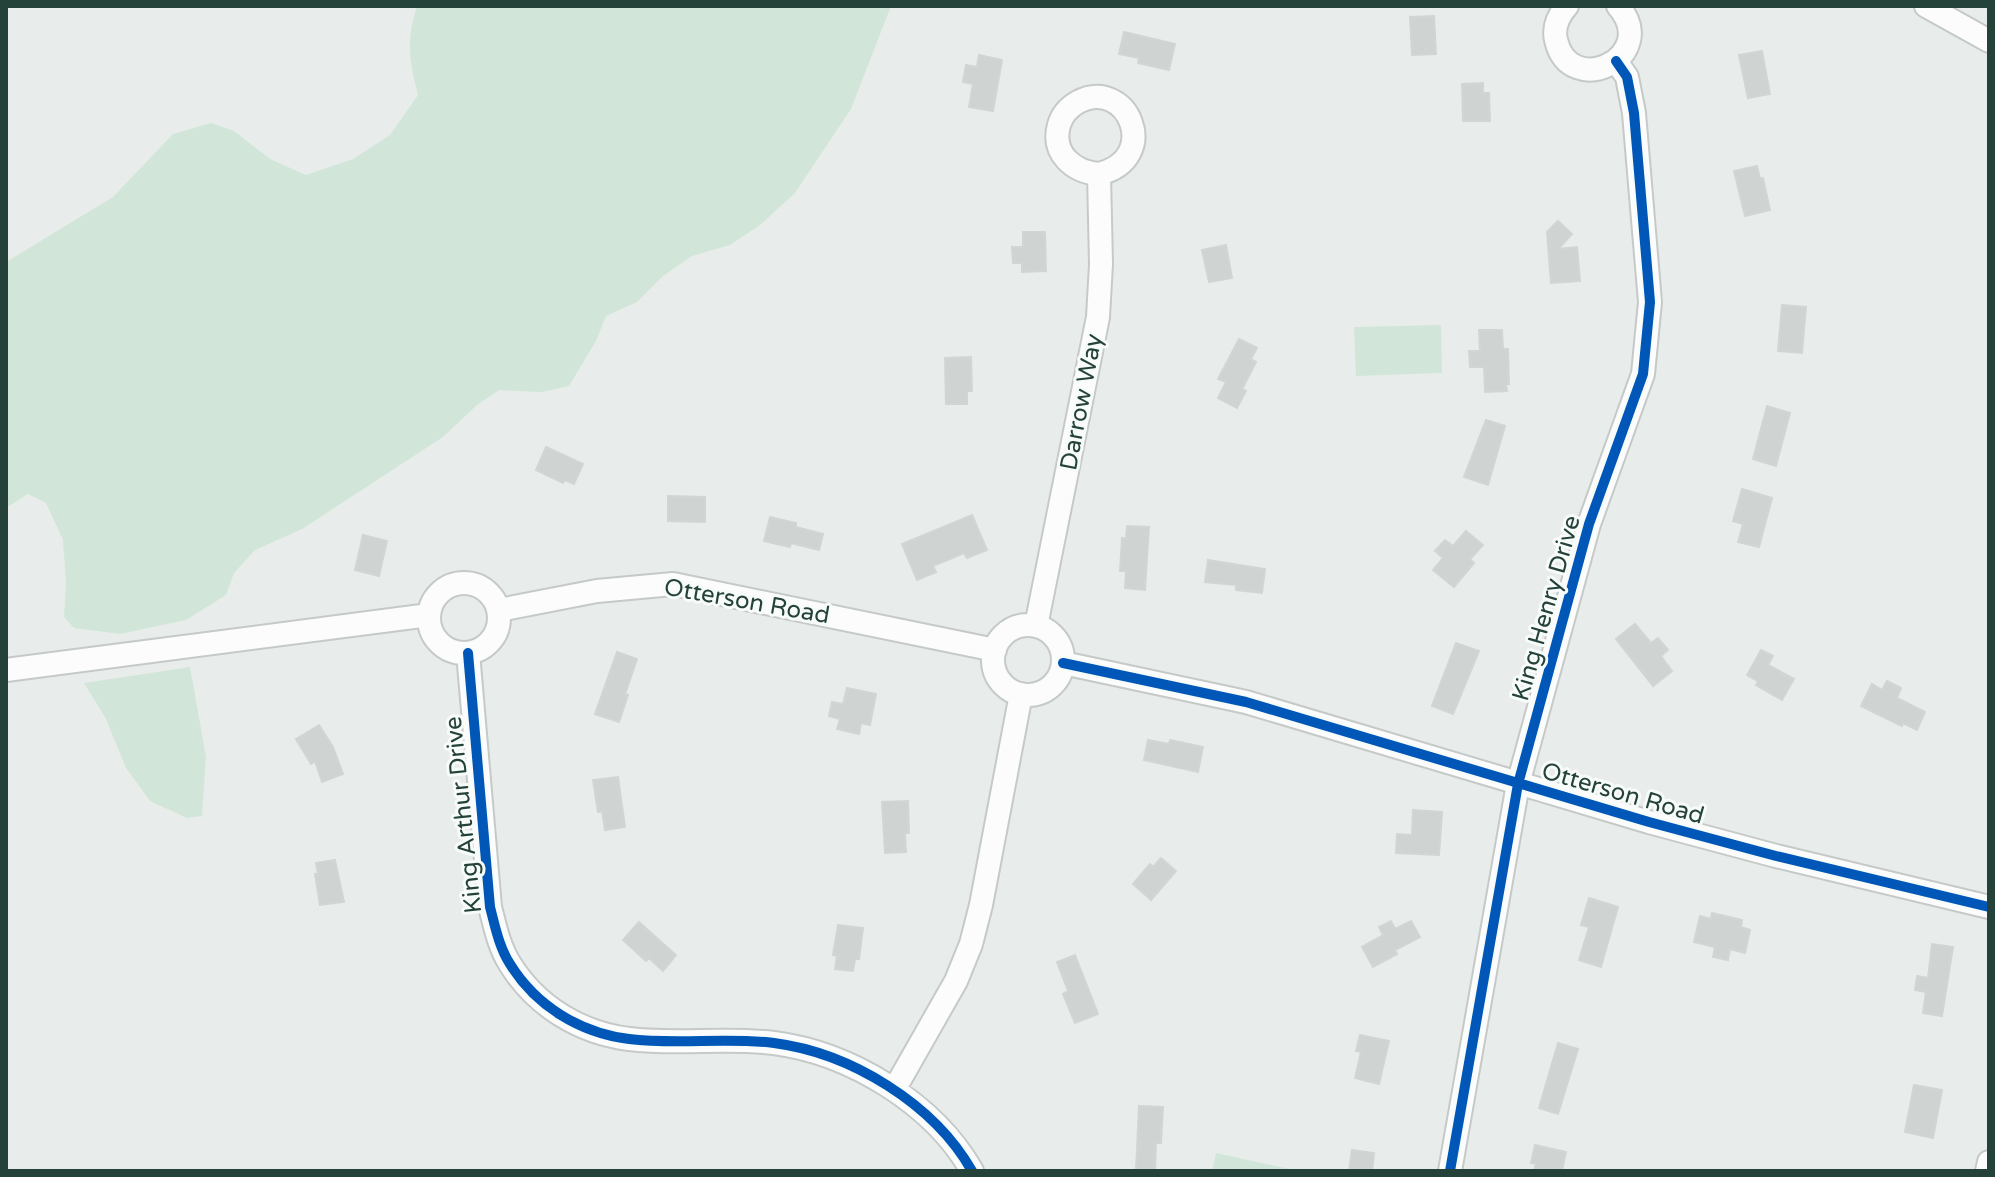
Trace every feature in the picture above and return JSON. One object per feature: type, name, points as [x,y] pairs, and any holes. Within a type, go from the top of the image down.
[{"type":"street","points":[[1567,6],[1555,28],[1557,43],[1563,56],[1588,70],[1603,68],[1616,61],[1627,45],[1629,31],[1626,18],[1618,6]]},
{"type":"street","points":[[1926,6],[1989,41]]},
{"type":"street","name":"King Henry Drive","points":[[1450,1171],[1518,784],[1589,524],[1643,374],[1650,302],[1633,101],[1627,77],[1616,61]]},
{"type":"street","name":"Darrow Way","points":[[1036,626],[1098,317],[1101,264],[1099,174]]},
{"type":"street","points":[[456,583],[478,585],[488,591],[499,610],[500,620],[493,639],[478,651],[468,653],[448,650],[440,643],[434,635],[429,615],[437,595],[456,583]]},
{"type":"street","name":"Otterson Road","points":[[499,610],[597,591],[673,584],[995,650]]},
{"type":"street","points":[[6,670],[429,615]]},
{"type":"street","points":[[1036,626],[1056,639],[1063,663],[1057,679],[1045,690],[1030,695],[1021,694],[1012,691],[998,678],[995,650],[1010,630],[1036,626]]},
{"type":"street","name":"King Arthur Drive","points":[[468,653],[490,907],[497,936],[509,963],[540,1000],[561,1016],[608,1036],[632,1040],[773,1043],[832,1059],[894,1090],[915,1106],[959,1149],[972,1171]]},
{"type":"street","name":"Otterson Road","points":[[1063,663],[1246,702],[1518,784],[1776,856],[1989,907]]},
{"type":"street","points":[[894,1090],[956,981],[971,944],[1021,694]]},
{"type":"street","points":[[1987,1171],[1989,1162]]},
{"type":"green space","points":[[417,6],[891,6],[851,109],[795,193],[760,225],[730,245],[692,256],[663,276],[637,302],[606,316],[596,341],[569,386],[542,392],[499,390],[477,405],[443,437],[302,529],[255,550],[234,573],[226,595],[186,620],[120,634],[74,628],[64,617],[66,583],[63,540],[46,503],[28,494],[6,508],[6,262],[113,197],[173,134],[211,123],[234,131],[270,159],[306,175],[353,159],[390,135],[418,95],[410,50]]},
{"type":"green space","points":[[1441,325],[1442,373],[1356,376],[1354,327]]},
{"type":"green space","points":[[190,667],[206,757],[202,816],[187,818],[150,801],[126,768],[105,717],[84,683]]},
{"type":"green space","points":[[1216,1153],[1299,1171],[1212,1171]]},
{"type":"building","points":[[1434,16],[1436,54],[1412,55],[1410,17]]},
{"type":"building","points":[[1124,32],[1175,44],[1169,70],[1138,63],[1139,58],[1119,54]]},
{"type":"building","points":[[1762,51],[1770,94],[1748,98],[1739,55]]},
{"type":"building","points":[[979,55],[1002,60],[993,111],[969,107],[973,84],[963,82],[966,65],[977,67]]},
{"type":"building","points":[[1483,83],[1483,93],[1489,93],[1490,121],[1463,121],[1462,84]]},
{"type":"building","points":[[1757,166],[1770,210],[1745,216],[1734,171]]},
{"type":"building","points":[[1558,221],[1572,234],[1558,249],[1577,247],[1580,281],[1551,283],[1547,232]]},
{"type":"building","points":[[1023,232],[1045,232],[1046,271],[1022,272],[1022,263],[1013,263],[1012,247],[1023,247]]},
{"type":"building","points":[[1226,245],[1232,278],[1209,282],[1202,250]]},
{"type":"building","points":[[1782,305],[1806,307],[1802,353],[1778,351]]},
{"type":"building","points":[[1479,330],[1502,330],[1503,349],[1508,349],[1507,391],[1485,392],[1484,367],[1470,367],[1469,351],[1480,351]]},
{"type":"building","points":[[1239,339],[1257,348],[1251,359],[1256,362],[1242,389],[1246,391],[1237,408],[1218,398],[1226,382],[1218,379]]},
{"type":"building","points":[[971,357],[972,391],[967,391],[967,404],[946,404],[945,358]]},
{"type":"building","points":[[1767,406],[1790,413],[1776,466],[1753,459]]},
{"type":"building","points":[[1486,420],[1505,426],[1488,485],[1464,477]]},
{"type":"building","points":[[546,447],[583,464],[574,484],[565,480],[563,483],[536,470]]},
{"type":"building","points":[[1742,489],[1772,498],[1759,547],[1738,542],[1743,524],[1733,521]]},
{"type":"building","points":[[668,496],[705,497],[705,522],[668,521]]},
{"type":"building","points":[[972,515],[987,550],[967,558],[964,553],[933,566],[936,572],[917,580],[902,544]]},
{"type":"building","points":[[770,517],[823,534],[819,550],[764,541]]},
{"type":"building","points":[[1127,526],[1149,527],[1145,590],[1125,588],[1126,571],[1120,571],[1122,538],[1126,539]]},
{"type":"building","points":[[1466,531],[1483,545],[1470,559],[1474,563],[1454,587],[1433,570],[1443,558],[1435,551],[1445,540],[1453,546]]},
{"type":"building","points":[[363,535],[387,541],[379,576],[355,570]]},
{"type":"building","points":[[1208,560],[1265,569],[1262,593],[1236,590],[1236,585],[1205,582]]},
{"type":"building","points":[[1635,624],[1651,643],[1658,638],[1668,650],[1661,656],[1672,671],[1653,686],[1616,639]]},
{"type":"building","points":[[1456,643],[1479,651],[1453,714],[1432,706]]},
{"type":"building","points":[[1761,650],[1773,656],[1768,665],[1794,679],[1782,700],[1756,685],[1758,681],[1747,675]]},
{"type":"building","points":[[617,652],[637,659],[619,722],[595,714]]},
{"type":"building","points":[[1887,681],[1901,688],[1897,698],[1925,712],[1917,730],[1861,706],[1872,684],[1882,690]]},
{"type":"building","points":[[847,688],[876,694],[870,725],[861,723],[859,734],[837,729],[840,719],[829,716],[832,702],[843,704]]},
{"type":"building","points":[[319,725],[333,747],[343,774],[322,782],[315,761],[311,764],[296,739]]},
{"type":"building","points":[[1148,740],[1169,744],[1170,740],[1203,747],[1198,772],[1144,760]]},
{"type":"building","points":[[618,777],[625,827],[605,830],[602,811],[598,812],[593,780]]},
{"type":"building","points":[[908,801],[906,852],[885,853],[882,802]]},
{"type":"building","points":[[1413,810],[1442,812],[1439,855],[1396,853],[1397,834],[1412,835]]},
{"type":"building","points":[[1161,858],[1176,871],[1151,900],[1133,884],[1150,864],[1153,867]]},
{"type":"building","points":[[335,860],[344,902],[320,905],[316,863]]},
{"type":"building","points":[[1589,898],[1618,907],[1601,967],[1579,960],[1589,927],[1581,925]]},
{"type":"building","points":[[1712,913],[1742,920],[1741,927],[1750,930],[1745,953],[1730,949],[1728,960],[1713,957],[1715,947],[1694,942],[1700,916],[1711,919]]},
{"type":"building","points":[[1391,921],[1395,929],[1411,921],[1420,937],[1395,950],[1397,954],[1373,967],[1362,947],[1383,935],[1379,927]]},
{"type":"building","points":[[639,922],[676,955],[663,971],[649,958],[646,961],[623,940]]},
{"type":"building","points":[[838,925],[863,928],[859,959],[855,959],[853,971],[835,969],[837,956],[833,955]]},
{"type":"building","points":[[1932,944],[1953,947],[1942,1016],[1923,1013],[1926,992],[1915,990],[1917,976],[1928,978]]},
{"type":"building","points":[[1075,955],[1098,1014],[1075,1023],[1063,994],[1068,991],[1057,962]]},
{"type":"building","points":[[1360,1035],[1389,1041],[1379,1084],[1355,1078],[1361,1052],[1356,1051]]},
{"type":"building","points":[[1558,1043],[1578,1049],[1558,1114],[1539,1108]]},
{"type":"building","points":[[1914,1085],[1942,1090],[1933,1138],[1905,1132]]},
{"type":"building","points":[[1139,1106],[1163,1107],[1161,1143],[1156,1143],[1155,1171],[1136,1170]]},
{"type":"building","points":[[1535,1145],[1566,1152],[1562,1171],[1534,1171],[1536,1164],[1531,1163]]},
{"type":"building","points":[[1352,1150],[1374,1153],[1372,1171],[1349,1171]]},
{"type":"cycle path","points":[[1450,1171],[1518,784],[1589,524],[1643,374],[1650,302],[1634,113],[1627,77],[1616,61]]},
{"type":"cycle path","points":[[468,653],[490,907],[506,957],[533,993],[577,1024],[611,1036],[647,1041],[774,1043],[832,1058],[860,1070],[913,1104],[936,1124],[972,1171]]},
{"type":"cycle path","points":[[1063,663],[1246,702],[1649,822],[1989,907]]}]
